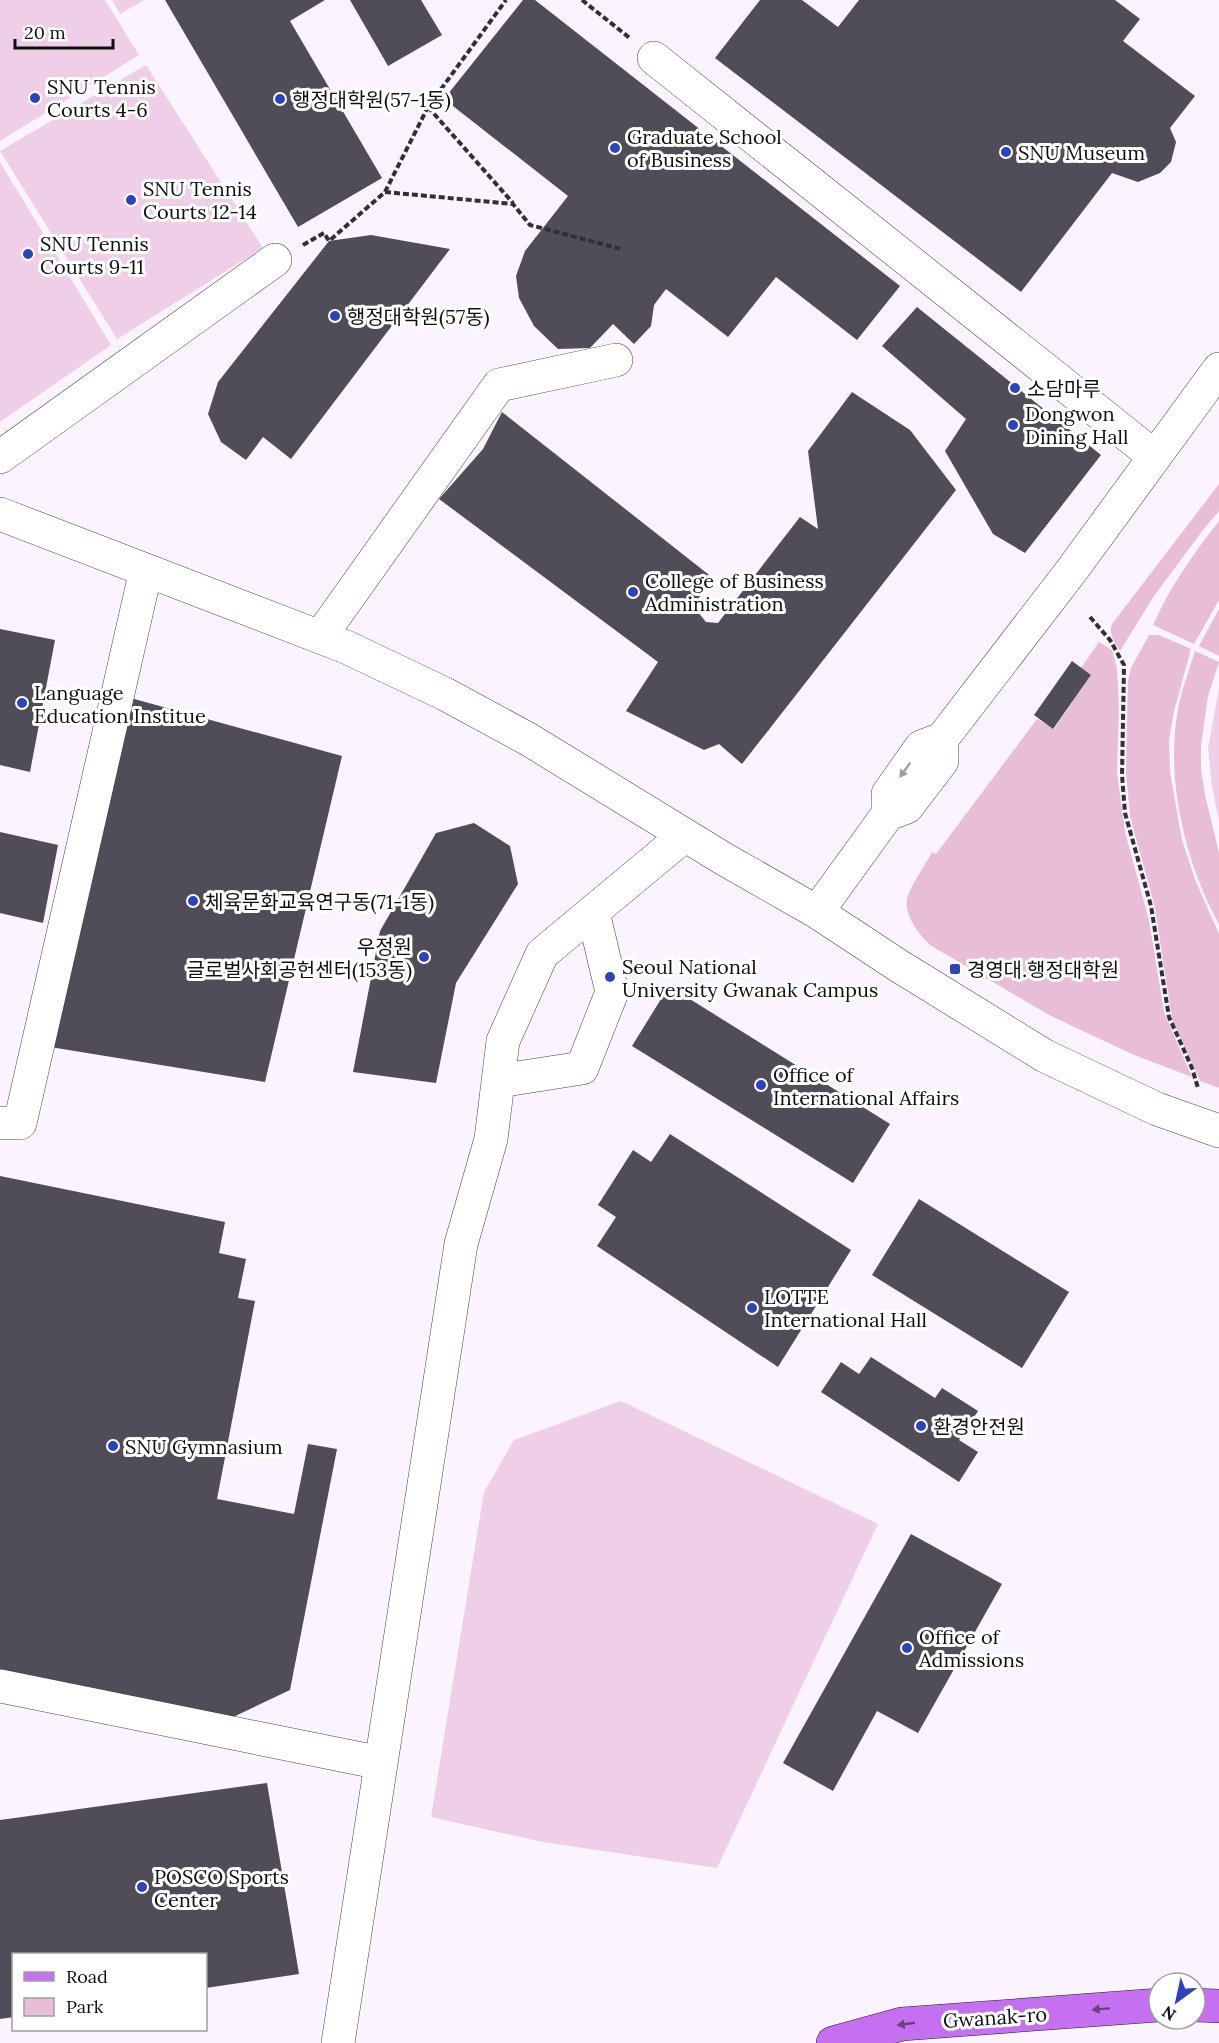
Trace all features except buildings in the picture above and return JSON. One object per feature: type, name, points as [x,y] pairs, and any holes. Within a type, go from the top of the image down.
[{"type":"main road","name":"Gwanak-ro","points":[[833,2043],[902,2024],[1147,2006]]},
{"type":"street","points":[[654,58],[1154,456]]},
{"type":"street","points":[[0,456],[274,260]]},
{"type":"street","points":[[320,637],[499,385],[616,360]]},
{"type":"street","points":[[817,912],[888,814],[906,807],[942,761],[942,739],[1072,570],[1219,369]]},
{"type":"street","points":[[0,514],[346,647],[466,705],[528,739],[817,912],[899,966],[1045,1056],[1157,1109],[1219,1131]]},
{"type":"street","points":[[0,1123],[20,1123],[146,570]]},
{"type":"street","points":[[338,2043],[461,1244],[491,1139],[503,1041],[543,954],[685,835]]},
{"type":"street","points":[[498,1081],[582,1068],[612,992],[593,912]]},
{"type":"street","points":[[0,1686],[381,1763]]},
{"type":"path","points":[[274,260],[324,233],[329,241],[385,192],[428,107],[506,0]]},
{"type":"path","points":[[582,0],[654,58]]},
{"type":"path","points":[[428,107],[530,225],[621,249]]},
{"type":"path","points":[[385,192],[513,204]]},
{"type":"path","points":[[1090,617],[1110,640],[1124,665],[1122,775],[1125,813],[1151,906],[1169,1017],[1192,1068],[1198,1088]]},
{"type":"green space","points":[[1219,484],[1219,511],[1154,596],[1120,651],[1111,635],[1112,624]]},
{"type":"green space","points":[[1219,521],[1219,600],[1194,644],[1153,625],[1183,571]]},
{"type":"green space","points":[[1219,609],[1219,656],[1199,646]]},
{"type":"green space","points":[[1149,635],[1159,635],[1191,649],[1169,739],[1170,772],[1182,840],[1196,882],[1219,934],[1219,1088],[1200,1081],[1172,1019],[1155,908],[1130,816],[1126,773],[1128,680],[1131,668]]},
{"type":"green space","points":[[1099,642],[1112,650],[1117,669],[1119,706],[1117,772],[1125,832],[1149,920],[1164,1012],[1192,1077],[1134,1055],[1051,1016],[930,945],[917,930],[908,912],[908,894],[932,852],[936,854],[1037,719],[1054,729],[1091,675],[1081,668]]},
{"type":"green space","points":[[1195,651],[1219,662],[1208,696],[1201,745],[1201,769],[1219,853],[1219,924],[1196,874],[1181,820],[1176,791],[1174,763],[1178,709]]},
{"type":"shaded area","name":"SNU Tennis Courts 4-6","points":[[0,0],[105,0],[139,55],[0,141]]},
{"type":"shaded area","points":[[112,0],[144,0],[120,14]]},
{"type":"shaded area","name":"SNU Tennis Courts 12-14","points":[[146,65],[263,248],[117,339],[0,151]]},
{"type":"shaded area","name":"SNU Tennis Courts 9-11","points":[[0,162],[111,345],[0,422]]},
{"type":"shaded area","points":[[1219,688],[1219,822],[1208,749]]},
{"type":"shaded area","points":[[621,1401],[878,1524],[717,1868],[543,1842],[431,1817],[484,1492],[514,1440]]},
{"type":"place","name":"SNU Tennis Courts 4-6","points":[[35,98]]},
{"type":"place","name":"행정대학원(57-1동)","points":[[280,99]]},
{"type":"place","name":"Graduate School of Business","points":[[615,148]]},
{"type":"place","name":"SNU Museum","points":[[1006,152]]},
{"type":"place","name":"SNU Tennis Courts 12-14","points":[[131,200]]},
{"type":"place","name":"SNU Tennis Courts 9-11","points":[[28,254]]},
{"type":"place","name":"행정대학원(57동)","points":[[335,316]]},
{"type":"place","name":"소담마루","points":[[1015,388]]},
{"type":"place","name":"Dongwon Dining Hall","points":[[1013,425]]},
{"type":"place","name":"College of Business Administration","points":[[633,592]]},
{"type":"place","name":"Language Education Institue","points":[[22,703]]},
{"type":"place","name":"체육문화교육연구동(71-1동)","points":[[193,901]]},
{"type":"place","name":"우정원 글로벌사회공헌센터(153동)","points":[[424,957]]},
{"type":"place","name":"경영대.행정대학원","points":[[955,969]]},
{"type":"place","name":"Seoul National University Gwanak Campus","points":[[610,977]]},
{"type":"place","name":"Office of International Affairs","points":[[761,1085]]},
{"type":"place","name":"LOTTE International Hall","points":[[752,1308]]},
{"type":"place","name":"환경안전원","points":[[921,1426]]},
{"type":"place","name":"SNU Gymnasium","points":[[113,1446]]},
{"type":"place","name":"Office of Admissions","points":[[907,1648]]},
{"type":"place","name":"POSCO Sports Center","points":[[142,1887]]}]
